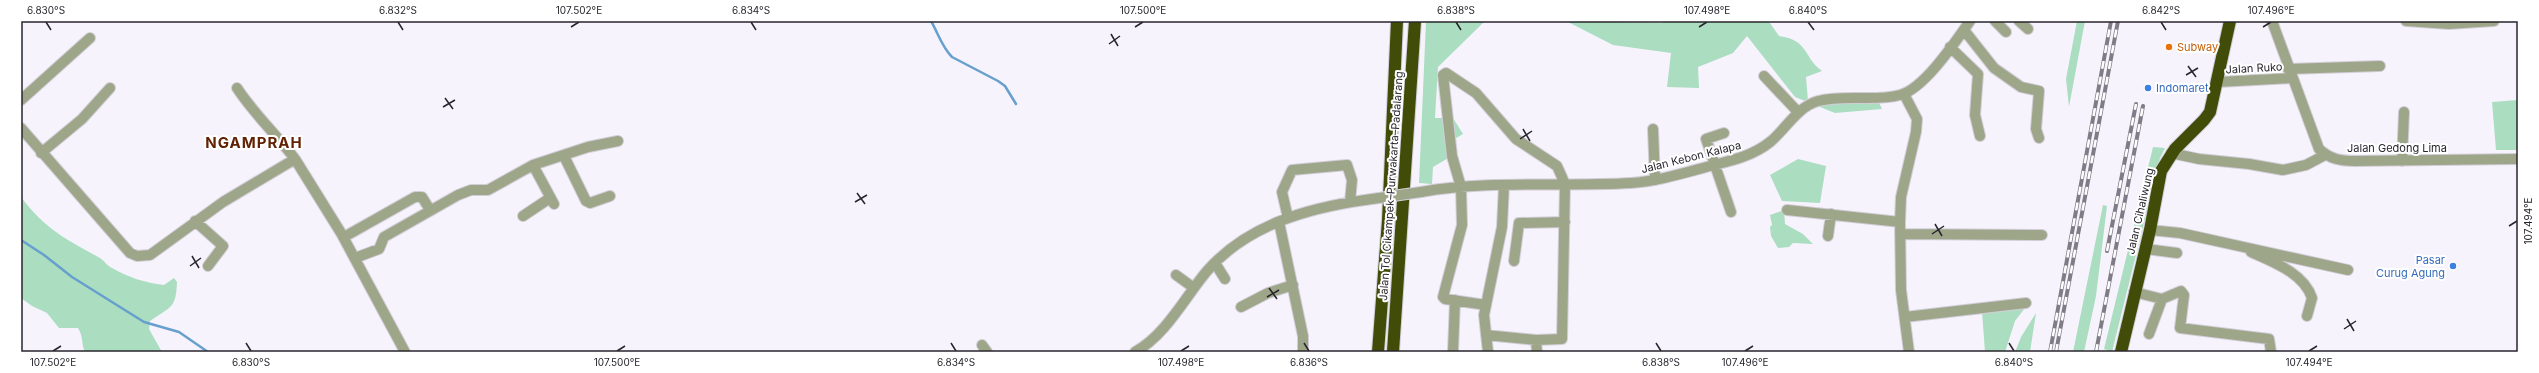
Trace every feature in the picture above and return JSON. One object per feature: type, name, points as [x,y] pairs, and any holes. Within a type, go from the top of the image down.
[{"type":"highway","name":"Jalan Tol Cikampek–Purwakarta–Padalarang","points":[[1378,352],[1388,220],[1397,21]]},
{"type":"highway","name":"Jalan Tol Cikampek–Purwakarta–Padalarang","points":[[1393,352],[1415,21]]},
{"type":"highway","name":"Jalan Cihaliwung","points":[[2121,352],[2134,292],[2146,249],[2161,171],[2172,153],[2204,120],[2213,105],[2230,21]]},
{"type":"street","points":[[1995,21],[2006,32]]},
{"type":"street","points":[[2019,21],[2028,29]]},
{"type":"street","points":[[2172,153],[2199,159],[2250,164],[2283,170],[2306,165],[2326,155],[2320,149],[2290,74],[2272,21]]},
{"type":"street","points":[[2406,21],[2449,24],[2494,21]]},
{"type":"street","points":[[1967,25],[1994,68],[2021,87],[2039,91],[2036,129],[2040,138]]},
{"type":"street","name":"Jalan Kebon Kalapa","points":[[1141,350],[1169,320],[1215,263],[1248,237],[1284,220],[1312,209],[1421,192],[1504,185],[1631,183],[1656,180],[1716,165],[1756,152],[1771,141],[1798,112],[1819,101],[1904,94],[1915,88],[1929,76],[1967,25]]},
{"type":"street","points":[[21,100],[90,38]]},
{"type":"street","points":[[1950,47],[1978,74],[1974,115],[1980,136]]},
{"type":"street","name":"Jalan Ruko","points":[[2218,82],[2380,66]]},
{"type":"street","points":[[1486,305],[1445,299],[1443,296],[1462,225],[1461,188],[1452,156],[1444,105],[1442,82],[1443,75],[1446,73],[1476,92],[1516,139],[1557,166],[1565,184],[1563,336],[1558,341],[1486,335]]},
{"type":"street","points":[[1764,76],[1798,112]]},
{"type":"street","points":[[41,153],[82,119],[110,88]]},
{"type":"street","points":[[237,88],[256,115],[275,132],[344,237],[405,352]]},
{"type":"street","points":[[1904,94],[1917,120],[1916,132],[1901,197],[1900,222],[1902,234],[1900,290],[1909,352]]},
{"type":"street","points":[[2402,161],[2404,112]]},
{"type":"street","points":[[21,128],[41,153],[130,253],[137,256],[150,255],[195,221],[294,159]]},
{"type":"street","points":[[1653,129],[1656,180]]},
{"type":"street","points":[[1724,133],[1706,139],[1731,212]]},
{"type":"street","points":[[355,258],[380,250],[384,237],[430,210],[471,190],[494,187],[533,165],[588,147],[618,141]]},
{"type":"street","name":"Jalan Gedong Lima","points":[[2326,155],[2343,161],[2518,159]]},
{"type":"street","points":[[564,156],[586,201],[590,203],[610,196]]},
{"type":"street","points":[[523,216],[552,201],[533,165]]},
{"type":"street","points":[[1303,352],[1303,336],[1293,285],[1284,220],[1282,192],[1292,170],[1347,165],[1352,180],[1350,202]]},
{"type":"street","points":[[1488,352],[1484,315],[1502,227],[1504,185]]},
{"type":"street","points":[[344,237],[415,197],[422,197],[430,210]]},
{"type":"street","points":[[1787,210],[1900,222]]},
{"type":"street","points":[[1828,236],[1831,214]]},
{"type":"street","points":[[195,221],[223,246],[208,266]]},
{"type":"street","points":[[1514,261],[1519,223],[1565,222]]},
{"type":"street","points":[[2150,230],[2180,232],[2348,270]]},
{"type":"street","points":[[1902,234],[2042,235]]},
{"type":"street","points":[[2235,244],[2275,263],[2305,283],[2312,298],[2307,316]]},
{"type":"street","points":[[2146,249],[2177,253]]},
{"type":"street","points":[[1215,263],[1225,279]]},
{"type":"street","points":[[1176,275],[1194,288]]},
{"type":"street","points":[[1241,307],[1268,293],[1293,285]]},
{"type":"street","points":[[2134,292],[2162,299],[2181,291],[2183,293],[2180,328],[2269,339],[2271,352]]},
{"type":"street","points":[[2149,334],[2162,299]]},
{"type":"street","points":[[1453,352],[1455,300]]},
{"type":"street","points":[[1905,317],[2026,303]]},
{"type":"street","points":[[1536,340],[1537,352]]},
{"type":"green space","points":[[1426,21],[1485,21],[1438,67],[1435,118],[1453,118],[1463,134],[1446,144],[1450,157],[1433,167],[1432,184],[1419,183]]},
{"type":"green space","points":[[1566,21],[1662,23],[1664,21],[1765,21],[1770,23],[1779,36],[1789,38],[1801,45],[1811,60],[1822,71],[1806,77],[1808,101],[1877,98],[1882,109],[1835,113],[1795,97],[1747,36],[1733,53],[1698,67],[1699,88],[1667,87],[1671,53],[1613,45]]},
{"type":"green space","points":[[2077,21],[2085,21],[2069,107],[2066,79]]},
{"type":"green space","points":[[2518,100],[2518,150],[2496,150],[2492,102]]},
{"type":"green space","points":[[2153,147],[2165,148],[2160,158],[2112,352],[2104,349]]},
{"type":"green space","points":[[1798,159],[1826,166],[1820,203],[1782,201],[1770,175]]},
{"type":"green space","points":[[21,197],[48,226],[57,233],[100,258],[110,267],[130,277],[157,284],[164,285],[174,278],[177,282],[174,302],[168,309],[150,321],[149,329],[162,352],[85,352],[78,328],[59,328],[47,313],[32,306],[21,298]]},
{"type":"green space","points":[[2103,205],[2107,206],[2096,296],[2084,352],[2073,352]]},
{"type":"green space","points":[[1784,210],[1785,224],[1803,234],[1813,244],[1793,243],[1789,247],[1778,248],[1771,236],[1770,227],[1772,225],[1770,215]]},
{"type":"green space","points":[[2028,304],[2015,321],[2005,352],[1985,352],[1982,312]]},
{"type":"green space","points":[[2036,313],[2030,352],[2015,352],[2021,337]]},
{"type":"waterway","points":[[931,21],[943,44],[952,57],[1005,86],[1016,104]]},
{"type":"waterway","points":[[21,240],[44,255],[72,277],[144,322],[179,332],[208,352]]},
{"type":"railway","points":[[2050,352],[2111,21]]},
{"type":"railway","points":[[2056,352],[2118,21]]},
{"type":"railway","points":[[2107,251],[2136,104]]},
{"type":"railway","points":[[2096,352],[2143,106]]},
{"type":"place","name":"Subway","points":[[2169,47]]},
{"type":"place","name":"Indomaret","points":[[2148,88]]},
{"type":"place","name":"Pasar Curug Agung","points":[[2453,266]]},
{"type":"district","name":"NGAMPRAH","points":[[254,142]]}]
